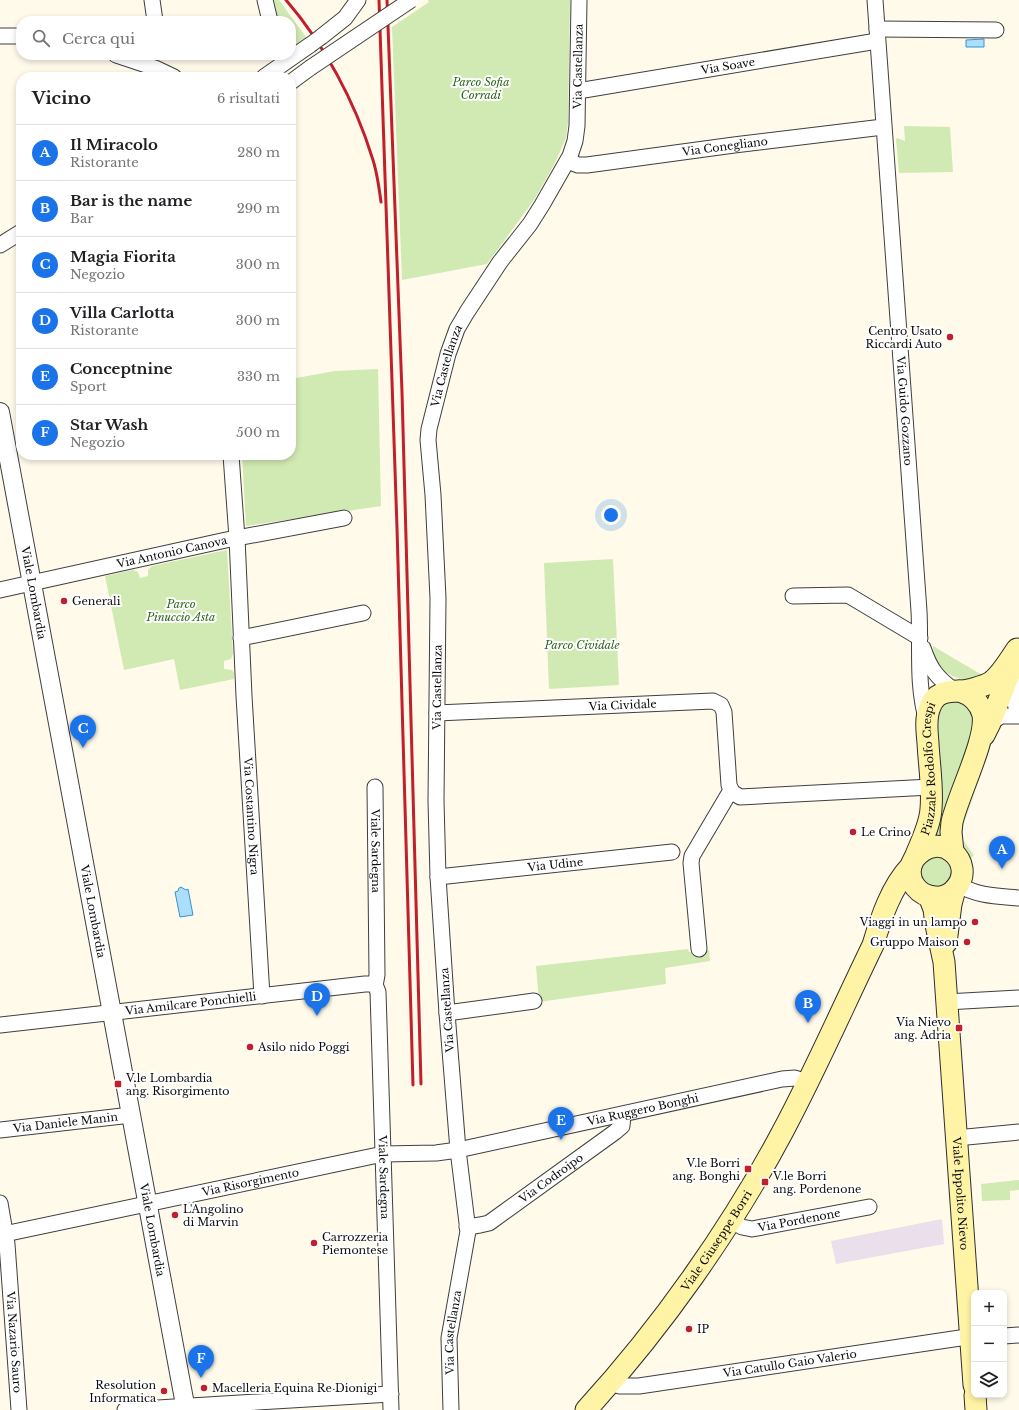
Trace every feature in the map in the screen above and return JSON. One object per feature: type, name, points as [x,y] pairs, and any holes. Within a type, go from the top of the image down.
[{"type":"main road","name":"Piazzale Rodolfo Crespi","points":[[913,862],[926,831],[930,816],[931,787],[927,720],[929,709],[935,698],[942,694],[980,686],[992,681],[1018,647]]},
{"type":"main road","name":"Piazzale Rodolfo Crespi","points":[[953,852],[952,822],[979,744],[990,723],[1009,676],[1018,647]]},
{"type":"main road","name":"Piazzale Rodolfo Crespi","points":[[958,691],[973,697],[982,711],[983,722],[979,744]]},
{"type":"main road","name":"Piazzale Rodolfo Crespi","points":[[913,862],[922,850],[932,846],[944,847],[953,852],[959,860],[962,870],[957,887]]},
{"type":"main road","points":[[913,862],[912,881],[915,888],[925,894],[942,897],[950,894],[957,887]]},
{"type":"main road","name":"Viale Giuseppe Borri","points":[[873,945],[881,919],[892,896],[901,878],[913,862]]},
{"type":"main road","name":"Viale Ippolito Nievo","points":[[944,962],[951,904],[957,887]]},
{"type":"main road","name":"Viale Giuseppe Borri","points":[[586,1410],[610,1383],[659,1321],[730,1220],[777,1142],[873,945],[902,901],[925,894]]},
{"type":"main road","name":"Viale Ippolito Nievo","points":[[925,894],[934,909],[944,962],[971,1326]]},
{"type":"main road","points":[[975,1398],[976,1410]]},
{"type":"street","points":[[152,0],[154,16]]},
{"type":"street","points":[[265,0],[269,16]]},
{"type":"street","points":[[296,51],[316,41],[345,18],[358,0]]},
{"type":"street","points":[[296,78],[411,0]]},
{"type":"street","name":"Via Castellanza","points":[[451,1410],[449,1338],[467,1240],[467,1227],[458,1150],[438,877],[436,801],[438,598],[433,495],[428,440],[431,418],[450,347],[464,316],[500,262],[534,218],[568,161],[576,136],[579,0]]},
{"type":"street","name":"Via Guido Gozzano","points":[[875,0],[920,638],[919,663],[922,702],[927,720]]},
{"type":"street","points":[[877,35],[996,30]]},
{"type":"street","name":"Via Soave","points":[[578,91],[877,35]]},
{"type":"street","points":[[0,36],[16,36]]},
{"type":"street","points":[[147,60],[159,62],[169,72]]},
{"type":"street","points":[[268,72],[279,60]]},
{"type":"street","name":"Via Conegliano","points":[[568,161],[581,165],[587,165],[883,127]]},
{"type":"street","points":[[0,245],[16,235]]},
{"type":"street","name":"Viale Lombardia","points":[[0,412],[186,1408]]},
{"type":"street","name":"Via Costantino Nigra","points":[[231,460],[262,996]]},
{"type":"street","name":"Via Antonio Canova","points":[[0,590],[237,538],[344,518]]},
{"type":"street","points":[[793,596],[848,595],[920,638]]},
{"type":"street","points":[[241,638],[363,613]]},
{"type":"street","name":"Piazzale Rodolfo Crespi","points":[[920,638],[930,668],[938,678],[958,691]]},
{"type":"street","points":[[1019,684],[1014,694],[1014,701],[1019,712]]},
{"type":"street","name":"Via Cividale","points":[[438,713],[713,701],[721,705],[724,712],[728,781],[731,790]]},
{"type":"street","points":[[990,723],[1002,716],[1019,716]]},
{"type":"street","name":"Viale Sardegna","points":[[374,787],[377,989],[391,1410]]},
{"type":"street","points":[[698,949],[691,863],[692,856],[731,790],[738,796],[745,798],[931,787]]},
{"type":"street","name":"Via Udine","points":[[438,877],[672,852]]},
{"type":"street","points":[[957,887],[982,894],[1019,898]]},
{"type":"street","name":"Via Amilcare Ponchielli","points":[[0,1025],[364,984],[377,989]]},
{"type":"street","points":[[946,1002],[1019,998]]},
{"type":"street","points":[[447,1013],[534,1001]]},
{"type":"street","name":"Via Ruggero Bonghi","points":[[383,1154],[432,1153],[458,1150],[788,1078],[795,1078],[807,1082]]},
{"type":"street","name":"Via Daniele Manin","points":[[0,1130],[131,1115]]},
{"type":"street","name":"Via Codroipo","points":[[467,1227],[489,1223],[615,1132],[622,1126],[623,1115]]},
{"type":"street","points":[[956,1138],[1019,1132]]},
{"type":"street","name":"Via Risorgimento","points":[[3,1235],[383,1154]]},
{"type":"street","name":"Via Nazario Sauro","points":[[0,1203],[20,1410]]},
{"type":"street","name":"Via Pordenone","points":[[730,1220],[742,1227],[752,1229],[869,1207]]},
{"type":"street","points":[[1007,1336],[1019,1335]]},
{"type":"street","name":"Via Catullo Gaio Valerio","points":[[610,1383],[624,1386],[639,1386],[960,1338],[971,1338]]},
{"type":"street","points":[[125,1410],[186,1408],[391,1394]]},
{"type":"shaded area","points":[[942,1219],[944,1244],[836,1264],[831,1241]]},
{"type":"green space","points":[[272,0],[279,0],[291,16],[276,16]]},
{"type":"green space","name":"Parco Sofia Corradi","points":[[428,0],[570,0],[568,122],[566,138],[554,165],[534,200],[487,264],[402,280],[392,27],[429,2]]},
{"type":"green space","points":[[296,23],[306,37],[296,44]]},
{"type":"green space","points":[[904,126],[950,127],[953,172],[899,173],[896,139],[905,141]]},
{"type":"green space","points":[[378,369],[381,506],[246,526],[242,460],[296,460],[296,378],[335,371]]},
{"type":"green space","name":"Parco Pinuccio Asta","points":[[227,550],[233,654],[231,659],[224,661],[224,669],[232,670],[234,673],[234,679],[180,690],[174,659],[124,670],[105,576],[133,570],[138,572],[140,578],[148,576],[148,570],[152,566]]},
{"type":"green space","name":"Parco Cividale","points":[[613,559],[619,685],[549,689],[544,563]]},
{"type":"green space","points":[[933,646],[982,675],[969,680],[949,674],[940,668],[936,662]]},
{"type":"green space","points":[[957,701],[967,705],[976,719],[944,837],[933,837],[934,721],[943,707],[949,703]]},
{"type":"green space","points":[[995,734],[962,829],[963,840],[974,855],[969,861],[962,849],[958,825],[983,752]]},
{"type":"green space","points":[[936,857],[947,861],[951,872],[947,883],[936,887],[925,883],[921,872],[925,861]]},
{"type":"green space","points":[[688,949],[689,952],[709,950],[710,961],[665,968],[666,984],[539,1002],[536,966]]},
{"type":"green space","points":[[1019,1180],[1019,1190],[1010,1191],[1010,1200],[982,1201],[981,1184]]},
{"type":"water","points":[[984,39],[984,47],[966,47],[966,40]]},
{"type":"water","points":[[181,887],[186,890],[188,889],[193,915],[180,917],[175,892]]},
{"type":"railway","points":[[286,0],[313,35],[337,74],[357,115],[374,162],[381,202]]},
{"type":"railway","points":[[379,0],[397,528],[413,1085]]},
{"type":"railway","points":[[387,0],[402,392],[421,1084]]},
{"type":"place","name":"Centro Usato Riccardi Auto","points":[[950,337]]},
{"type":"place","name":"Generali","points":[[64,601]]},
{"type":"place","name":"Magia Fiorita","points":[[83,748]]},
{"type":"place","name":"Le Crino","points":[[853,832]]},
{"type":"place","name":"Il Miracolo","points":[[1002,869]]},
{"type":"place","name":"Viaggi in un lampo","points":[[975,922]]},
{"type":"place","name":"Gruppo Maison","points":[[967,942]]},
{"type":"place","name":"Villa Carlotta","points":[[317,1016]]},
{"type":"place","name":"Bar is the name","points":[[808,1023]]},
{"type":"place","name":"Via Nievo ang. Adria","points":[[959,1028]]},
{"type":"place","name":"Asilo nido Poggi","points":[[250,1047]]},
{"type":"place","name":"V.le Lombardia ang. Risorgimento","points":[[118,1084]]},
{"type":"place","name":"Conceptnine","points":[[561,1140]]},
{"type":"place","name":"V.le Borri ang. Bonghi","points":[[748,1169]]},
{"type":"place","name":"V.le Borri ang. Pordenone","points":[[765,1182]]},
{"type":"place","name":"L'Angolino di Marvin","points":[[175,1215]]},
{"type":"place","name":"Carrozzeria Piemontese","points":[[314,1243]]},
{"type":"place","name":"IP","points":[[689,1329]]},
{"type":"place","name":"Star Wash","points":[[201,1378]]},
{"type":"place","name":"Macelleria Equina Re Dionigi","points":[[204,1388]]},
{"type":"place","name":"Resolution Informatica","points":[[164,1391]]}]
